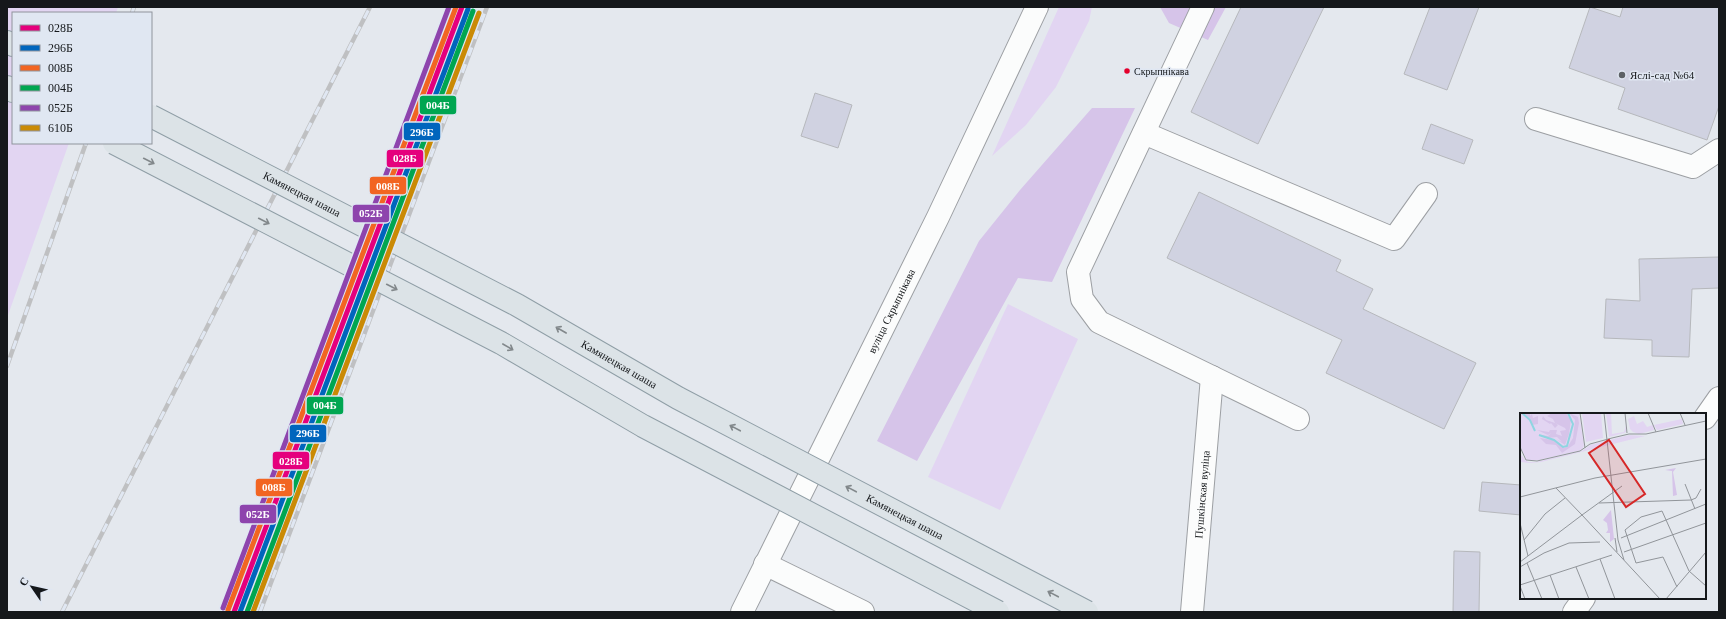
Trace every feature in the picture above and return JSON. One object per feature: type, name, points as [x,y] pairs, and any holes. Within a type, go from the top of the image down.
[{"type":"main road","name":"Камянецкая шаша","points":[[152,117],[517,305],[678,398],[1087,612]]},
{"type":"main road","points":[[116,144],[501,343],[643,426],[998,612]]},
{"type":"street","name":"вуліца Скрыпнікава","points":[[742,612],[938,217],[1037,7]]},
{"type":"street","points":[[1203,7],[1078,272],[1082,299],[1099,322],[1298,419]]},
{"type":"street","points":[[1536,119],[1693,167],[1719,150]]},
{"type":"street","points":[[1144,133],[1394,239],[1426,194]]},
{"type":"street","name":"Пушкінская вуліца","points":[[1192,612],[1212,377]]},
{"type":"street","points":[[1706,417],[1719,398]]},
{"type":"street","points":[[765,564],[863,612]]},
{"type":"street","points":[[1574,612],[1583,599]]},
{"type":"shaded area","points":[[7,7],[118,7],[116,12],[12,12],[12,144],[69,144],[7,318]]},
{"type":"shaded area","points":[[1059,7],[1092,7],[1089,21],[1056,87],[1026,125],[992,156]]},
{"type":"shaded area","points":[[1160,7],[1226,7],[1208,40],[1169,23]]},
{"type":"shaded area","points":[[1092,108],[1135,108],[1052,282],[1018,278],[917,461],[877,441],[979,241],[1020,190]]},
{"type":"shaded area","points":[[1008,304],[1078,339],[1000,510],[928,477]]},
{"type":"building","points":[[1241,7],[1324,7],[1258,144],[1191,112]]},
{"type":"building","points":[[1430,7],[1479,7],[1447,90],[1404,74]]},
{"type":"building","points":[[1590,7],[1620,17],[1623,7],[1719,7],[1719,106],[1707,140],[1618,109],[1625,88],[1569,68]]},
{"type":"building","points":[[815,93],[852,105],[838,148],[801,136]]},
{"type":"building","points":[[1431,124],[1473,140],[1464,164],[1422,149]]},
{"type":"building","points":[[1199,192],[1341,260],[1336,271],[1373,289],[1363,309],[1476,363],[1444,429],[1326,373],[1342,340],[1167,258]]},
{"type":"building","points":[[1719,257],[1719,288],[1692,289],[1689,357],[1652,356],[1652,340],[1604,338],[1606,299],[1640,301],[1639,259]]},
{"type":"building","points":[[1482,482],[1520,485],[1520,515],[1479,511]]},
{"type":"building","points":[[1454,551],[1480,552],[1479,612],[1453,612]]},
{"type":"railway","points":[[132,12],[134,7]]},
{"type":"railway","points":[[62,612],[370,7]]},
{"type":"railway","points":[[260,612],[487,7]]},
{"type":"railway","points":[[7,366],[86,144]]},
{"type":"transit line","name":"052Б","points":[[223,608],[449,7]]},
{"type":"transit line","name":"008Б","points":[[228,610],[456,7]]},
{"type":"transit line","name":"028Б","points":[[234,612],[462,7]]},
{"type":"transit line","name":"296Б","points":[[240,612],[468,9]]},
{"type":"transit line","name":"004Б","points":[[247,612],[473,11]]},
{"type":"transit line","name":"610Б","points":[[253,612],[479,13]]},
{"type":"place","name":"Скрыпнікава","points":[[1127,71]]},
{"type":"place","name":"Яслі-сад №64","points":[[1622,75]]}]
